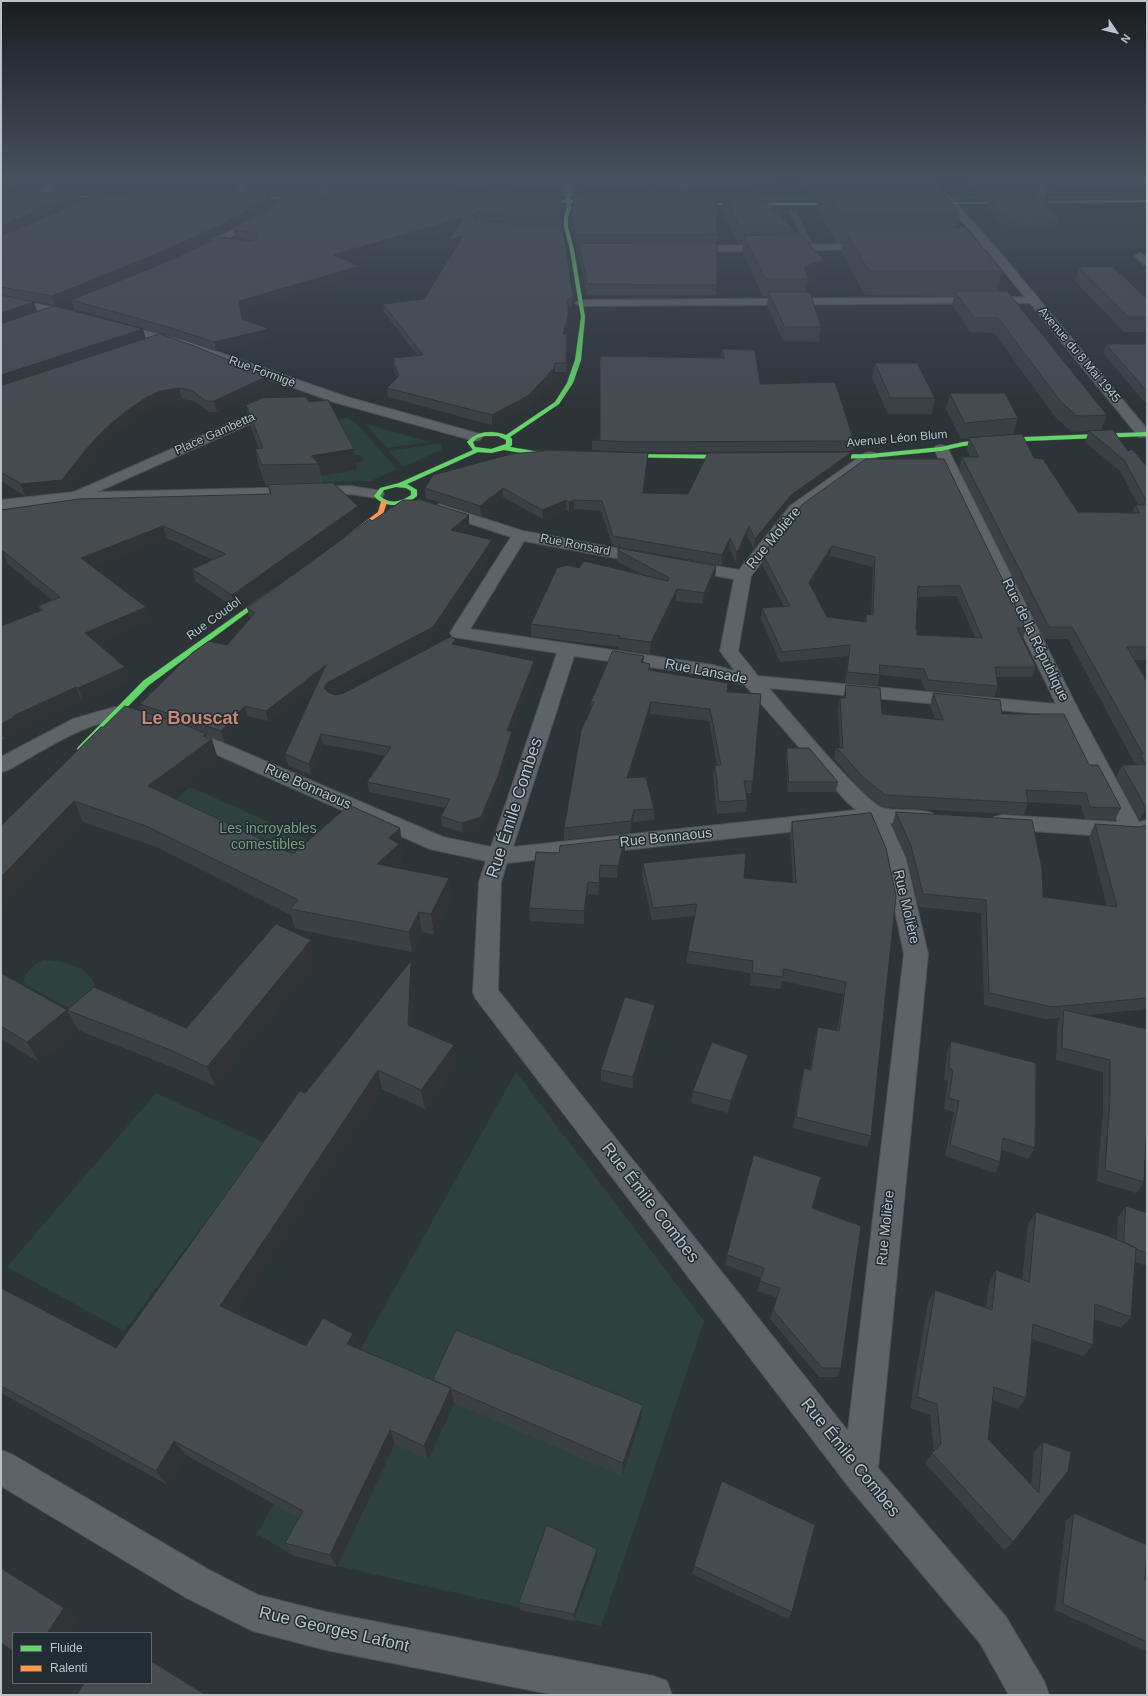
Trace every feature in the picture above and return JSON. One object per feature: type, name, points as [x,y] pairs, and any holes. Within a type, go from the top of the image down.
[{"type":"street","points":[[339,544],[381,513],[381,498],[386,487],[402,485],[490,434],[506,436],[556,403],[570,382],[578,360],[581,341],[583,319],[577,257]]},
{"type":"street","name":"Avenue du 8 Mai 1945","points":[[998,257],[1146,434]]},
{"type":"street","points":[[1,300],[82,317]]},
{"type":"street","points":[[582,303],[1034,300]]},
{"type":"street","points":[[38,317],[76,302]]},
{"type":"street","name":"Rue Formigé","points":[[105,323],[163,339],[240,364],[313,391]]},
{"type":"street","points":[[146,345],[163,339]]},
{"type":"street","points":[[313,391],[476,443],[488,452],[505,448],[534,453],[566,454]]},
{"type":"street","name":"Place Gambetta","points":[[73,497],[313,391]]},
{"type":"street","name":"Avenue Léon Blum","points":[[814,457],[870,456],[941,449],[963,444],[1002,440],[1146,434]]},
{"type":"street","points":[[505,448],[510,442],[506,436]]},
{"type":"street","name":"Rue de la République","points":[[941,449],[1069,711],[1140,829]]},
{"type":"street","points":[[606,456],[743,457]]},
{"type":"street","name":"Rue Molière","points":[[860,1474],[916,954],[895,859],[876,815],[854,796],[752,681],[729,651],[743,575],[795,509],[870,456]]},
{"type":"street","points":[[381,498],[395,503],[411,499],[414,496],[414,490],[402,485]]},
{"type":"street","name":"Place Gambetta","points":[[1,505],[73,497],[350,490],[381,498]]},
{"type":"street","name":"Rue Ronsard","points":[[411,499],[520,535],[724,573],[743,575]]},
{"type":"street","name":"Rue Lansade","points":[[520,535],[452,637],[567,650],[713,671],[752,681],[1069,711]]},
{"type":"street","name":"Rue Coudol","points":[[73,758],[115,713],[146,683],[281,585]]},
{"type":"street","name":"Rue Émile Combes","points":[[567,650],[490,882],[485,992],[860,1474],[993,1630],[1030,1695]]},
{"type":"street","points":[[1,765],[80,723],[115,713],[146,723]]},
{"type":"street","name":"Rue Bonnaous","points":[[167,730],[202,741],[438,844],[499,856],[876,815],[946,819]]},
{"type":"street","points":[[985,821],[1140,829]]},
{"type":"street","name":"Rue Georges Lafont","points":[[1,1467],[198,1584],[253,1612],[326,1631],[653,1695]]},
{"type":"green space","points":[[347,418],[354,421],[397,469],[371,481],[285,483],[363,461],[364,458],[361,455],[349,455],[332,420]]},
{"type":"green space","points":[[364,423],[429,442],[387,448]]},
{"type":"green space","points":[[436,444],[441,445],[441,450],[403,467],[389,451]]},
{"type":"green space","name":"Les incroyables comestibles","points":[[190,787],[307,839],[285,861],[166,807]]},
{"type":"green space","points":[[43,960],[69,964],[84,971],[90,976],[97,992],[71,1009],[28,986],[23,982],[26,974],[33,966]]},
{"type":"green space","points":[[516,1072],[704,1321],[601,1626],[294,1556],[257,1534]]},
{"type":"green space","points":[[156,1093],[265,1143],[124,1331],[7,1267]]},
{"type":"building","points":[[1,257],[149,257],[52,296],[1,287]]},
{"type":"building","points":[[177,257],[338,257],[360,266],[239,301],[242,319],[269,329],[214,342],[165,326],[71,300]]},
{"type":"building","points":[[450,257],[567,257],[573,295],[572,299],[568,299],[568,316],[563,334],[567,334],[566,363],[555,363],[554,368],[529,395],[492,415],[387,388],[399,376],[393,358],[423,355],[383,304],[424,299]]},
{"type":"building","points":[[582,257],[717,257],[717,285],[587,284]]},
{"type":"building","points":[[754,257],[821,257],[824,260],[804,267],[808,279],[765,279]]},
{"type":"building","points":[[861,257],[990,257],[1002,271],[869,271]]},
{"type":"building","points":[[1079,267],[1113,267],[1147,299],[1147,317],[1129,317]]},
{"type":"building","points":[[955,291],[1007,291],[1107,415],[1077,416],[1061,402],[998,318],[974,318]]},
{"type":"building","points":[[769,292],[810,292],[821,327],[785,327]]},
{"type":"building","points":[[1,295],[34,302],[1,313]]},
{"type":"building","points":[[54,306],[143,329],[1,375],[1,324]]},
{"type":"building","points":[[160,334],[268,376],[214,401],[206,401],[191,390],[179,388],[161,391],[147,397],[125,412],[105,429],[88,447],[62,480],[21,484],[1,472],[1,386]]},
{"type":"building","points":[[1106,344],[1147,344],[1147,391]]},
{"type":"building","points":[[722,349],[755,350],[760,384],[835,382],[854,441],[630,442],[592,440],[600,439],[600,356],[724,358]]},
{"type":"building","points":[[875,363],[917,363],[935,398],[891,398]]},
{"type":"building","points":[[950,393],[1005,393],[1018,418],[965,423]]},
{"type":"building","points":[[306,397],[309,402],[328,400],[354,449],[311,456],[319,464],[262,465],[255,449],[263,448],[246,405],[262,398]]},
{"type":"building","points":[[1113,430],[1128,451],[1132,449],[1147,467],[1147,502],[1124,460],[1089,431]]},
{"type":"building","points":[[1022,434],[1034,458],[1043,459],[1078,512],[1140,513],[1135,505],[1147,505],[1147,647],[1127,647],[1147,682],[1147,808],[1122,765],[1145,764],[1140,754],[1143,754],[1072,627],[1049,627],[962,457],[979,457],[969,438]]},
{"type":"building","points":[[544,450],[648,453],[643,493],[688,494],[708,453],[852,452],[791,495],[755,539],[749,526],[737,553],[730,538],[722,555],[613,536],[602,501],[574,500],[569,502],[566,500],[542,510],[503,488],[480,506],[425,488],[433,475],[511,454]]},
{"type":"building","points":[[866,459],[944,459],[1026,628],[1017,628],[1036,667],[995,667],[998,686],[928,680],[924,669],[879,665],[880,675],[847,672],[850,645],[782,652],[762,608],[790,606],[763,554],[803,504]],"holes":[[[832,546],[875,557],[873,615],[866,614],[866,622],[827,617],[809,583]],[[960,586],[982,638],[917,635],[918,587]]]},
{"type":"building","points":[[333,483],[358,506],[232,595],[192,569],[226,554],[163,526],[81,558],[146,607],[85,633],[125,667],[78,688],[76,687],[13,716],[14,717],[1,724],[1,626],[43,610],[38,606],[60,597],[3,551],[1,552],[1,510],[79,499],[271,494],[268,485]]},
{"type":"building","points":[[418,499],[469,515],[451,530],[492,540],[433,627],[328,682],[324,688],[329,693],[336,695],[344,693],[450,637],[456,639],[452,644],[534,661],[507,731],[512,731],[498,776],[481,817],[462,823],[441,816],[450,799],[367,782],[391,747],[321,734],[309,764],[285,754],[326,665],[266,711],[245,706],[221,731],[140,704],[192,653],[209,641],[227,645],[255,613],[247,608],[370,519],[372,521],[403,500]]},
{"type":"building","points":[[618,548],[716,566],[704,593],[677,589],[651,642],[619,638],[620,636],[531,624],[557,568],[567,565],[579,568],[584,561],[668,581],[669,578],[618,550]]},
{"type":"building","points":[[613,651],[644,656],[641,662],[650,664],[648,670],[728,683],[727,692],[761,694],[753,781],[744,781],[747,800],[719,802],[715,765],[721,765],[710,709],[651,702],[627,778],[646,777],[654,809],[634,810],[631,821],[564,828],[581,731],[594,702],[591,702]]},
{"type":"building","points":[[846,685],[880,688],[882,714],[943,720],[933,693],[1000,700],[1002,714],[1064,714],[1089,765],[1098,765],[1121,808],[1090,807],[1086,793],[1026,790],[1028,803],[885,795],[864,778],[836,747],[843,748],[840,698],[845,698]]},
{"type":"building","points":[[125,706],[188,726],[206,734],[203,736],[212,739],[148,786],[293,854],[349,805],[400,828],[389,838],[399,844],[377,864],[449,878],[431,914],[419,912],[409,932],[290,909],[298,900],[146,826],[74,801],[1,877],[1,826],[101,727],[103,727]]},
{"type":"building","points":[[787,748],[809,748],[838,782],[789,782]]},
{"type":"building","points":[[896,812],[1032,820],[1042,868],[1043,897],[1117,907],[1095,824],[1139,827],[1147,825],[1147,998],[1052,1007],[989,993],[986,900],[923,894],[911,846]]},
{"type":"building","points":[[871,813],[886,848],[896,896],[871,1136],[796,1117],[804,1068],[811,1070],[818,1027],[839,1031],[846,982],[783,969],[783,977],[752,973],[753,961],[688,951],[697,904],[653,908],[643,863],[746,853],[744,878],[796,883],[792,822]]},
{"type":"building","points":[[625,839],[618,866],[600,865],[599,883],[588,882],[584,911],[529,908],[536,852],[559,853],[560,846]]},
{"type":"building","points":[[276,924],[311,940],[207,1067],[168,1049],[67,1010],[94,987],[186,1028]]},
{"type":"building","points":[[411,961],[408,1025],[454,1045],[421,1090],[378,1070],[220,1306],[306,1346],[323,1318],[353,1334],[347,1344],[451,1388],[424,1446],[390,1430],[330,1555],[285,1543],[303,1511],[174,1441],[156,1471],[1,1386],[1,1288],[116,1348],[300,1091],[305,1093]]},
{"type":"building","points":[[1,973],[67,1010],[27,1042],[1,1026]]},
{"type":"building","points":[[625,997],[655,1005],[633,1077],[601,1070]]},
{"type":"building","points":[[1064,1010],[1147,1029],[1147,1138],[1146,1137],[1144,1182],[1105,1170],[1110,1098],[1110,1060],[1062,1048]]},
{"type":"building","points":[[951,1041],[1036,1063],[1035,1148],[1003,1138],[1000,1162],[950,1145],[959,1101],[949,1098],[953,1070],[949,1068]]},
{"type":"building","points":[[712,1042],[748,1055],[731,1101],[693,1091]]},
{"type":"building","points":[[754,1155],[821,1177],[812,1208],[861,1226],[841,1368],[822,1368],[773,1310],[780,1288],[760,1281],[764,1268],[727,1255]]},
{"type":"building","points":[[1126,1206],[1147,1213],[1147,1253],[1124,1242]]},
{"type":"building","points":[[1036,1212],[1106,1235],[1136,1248],[1131,1317],[1095,1304],[1093,1345],[1033,1324],[1026,1398],[994,1387],[988,1439],[1039,1493],[1043,1442],[1071,1452],[1068,1471],[1013,1542],[932,1453],[941,1444],[937,1404],[917,1397],[935,1290],[992,1310],[996,1270],[1029,1282]]},
{"type":"building","points":[[456,1330],[643,1405],[623,1463],[433,1380]]},
{"type":"building","points":[[722,1481],[815,1525],[792,1612],[694,1566]]},
{"type":"building","points":[[1074,1513],[1147,1545],[1145,1580],[1147,1581],[1147,1642],[1063,1604]]},
{"type":"building","points":[[547,1525],[597,1549],[574,1614],[519,1603]]},
{"type":"building","points":[[1,1568],[64,1608],[48,1632],[12,1632],[12,1650],[1,1643]]},
{"type":"building","points":[[152,1662],[206,1695],[77,1695],[83,1684],[152,1684]]},
{"type":"traffic: fast","points":[[506,437],[557,403],[570,383],[578,360],[583,317],[573,257]]},
{"type":"traffic: fast","points":[[485,434],[504,436],[509,439],[509,445],[491,451],[482,451],[473,448],[470,442],[475,437],[485,434]]},
{"type":"traffic: fast","points":[[822,457],[870,456],[941,449],[963,444],[1002,440],[1147,434]]},
{"type":"traffic: fast","points":[[505,448],[534,453],[560,454]]},
{"type":"traffic: fast","points":[[401,485],[477,450]]},
{"type":"traffic: fast","points":[[618,456],[736,457]]},
{"type":"traffic: fast","points":[[396,485],[407,486],[414,490],[414,496],[410,499],[395,504],[385,502],[377,496],[382,489],[396,485]]},
{"type":"traffic: fast","points":[[81,749],[146,683],[272,592]]},
{"type":"traffic: slow","points":[[347,538],[381,513],[384,502]]},
{"type":"district","name":"Le Bouscat","points":[[190,719]]}]
